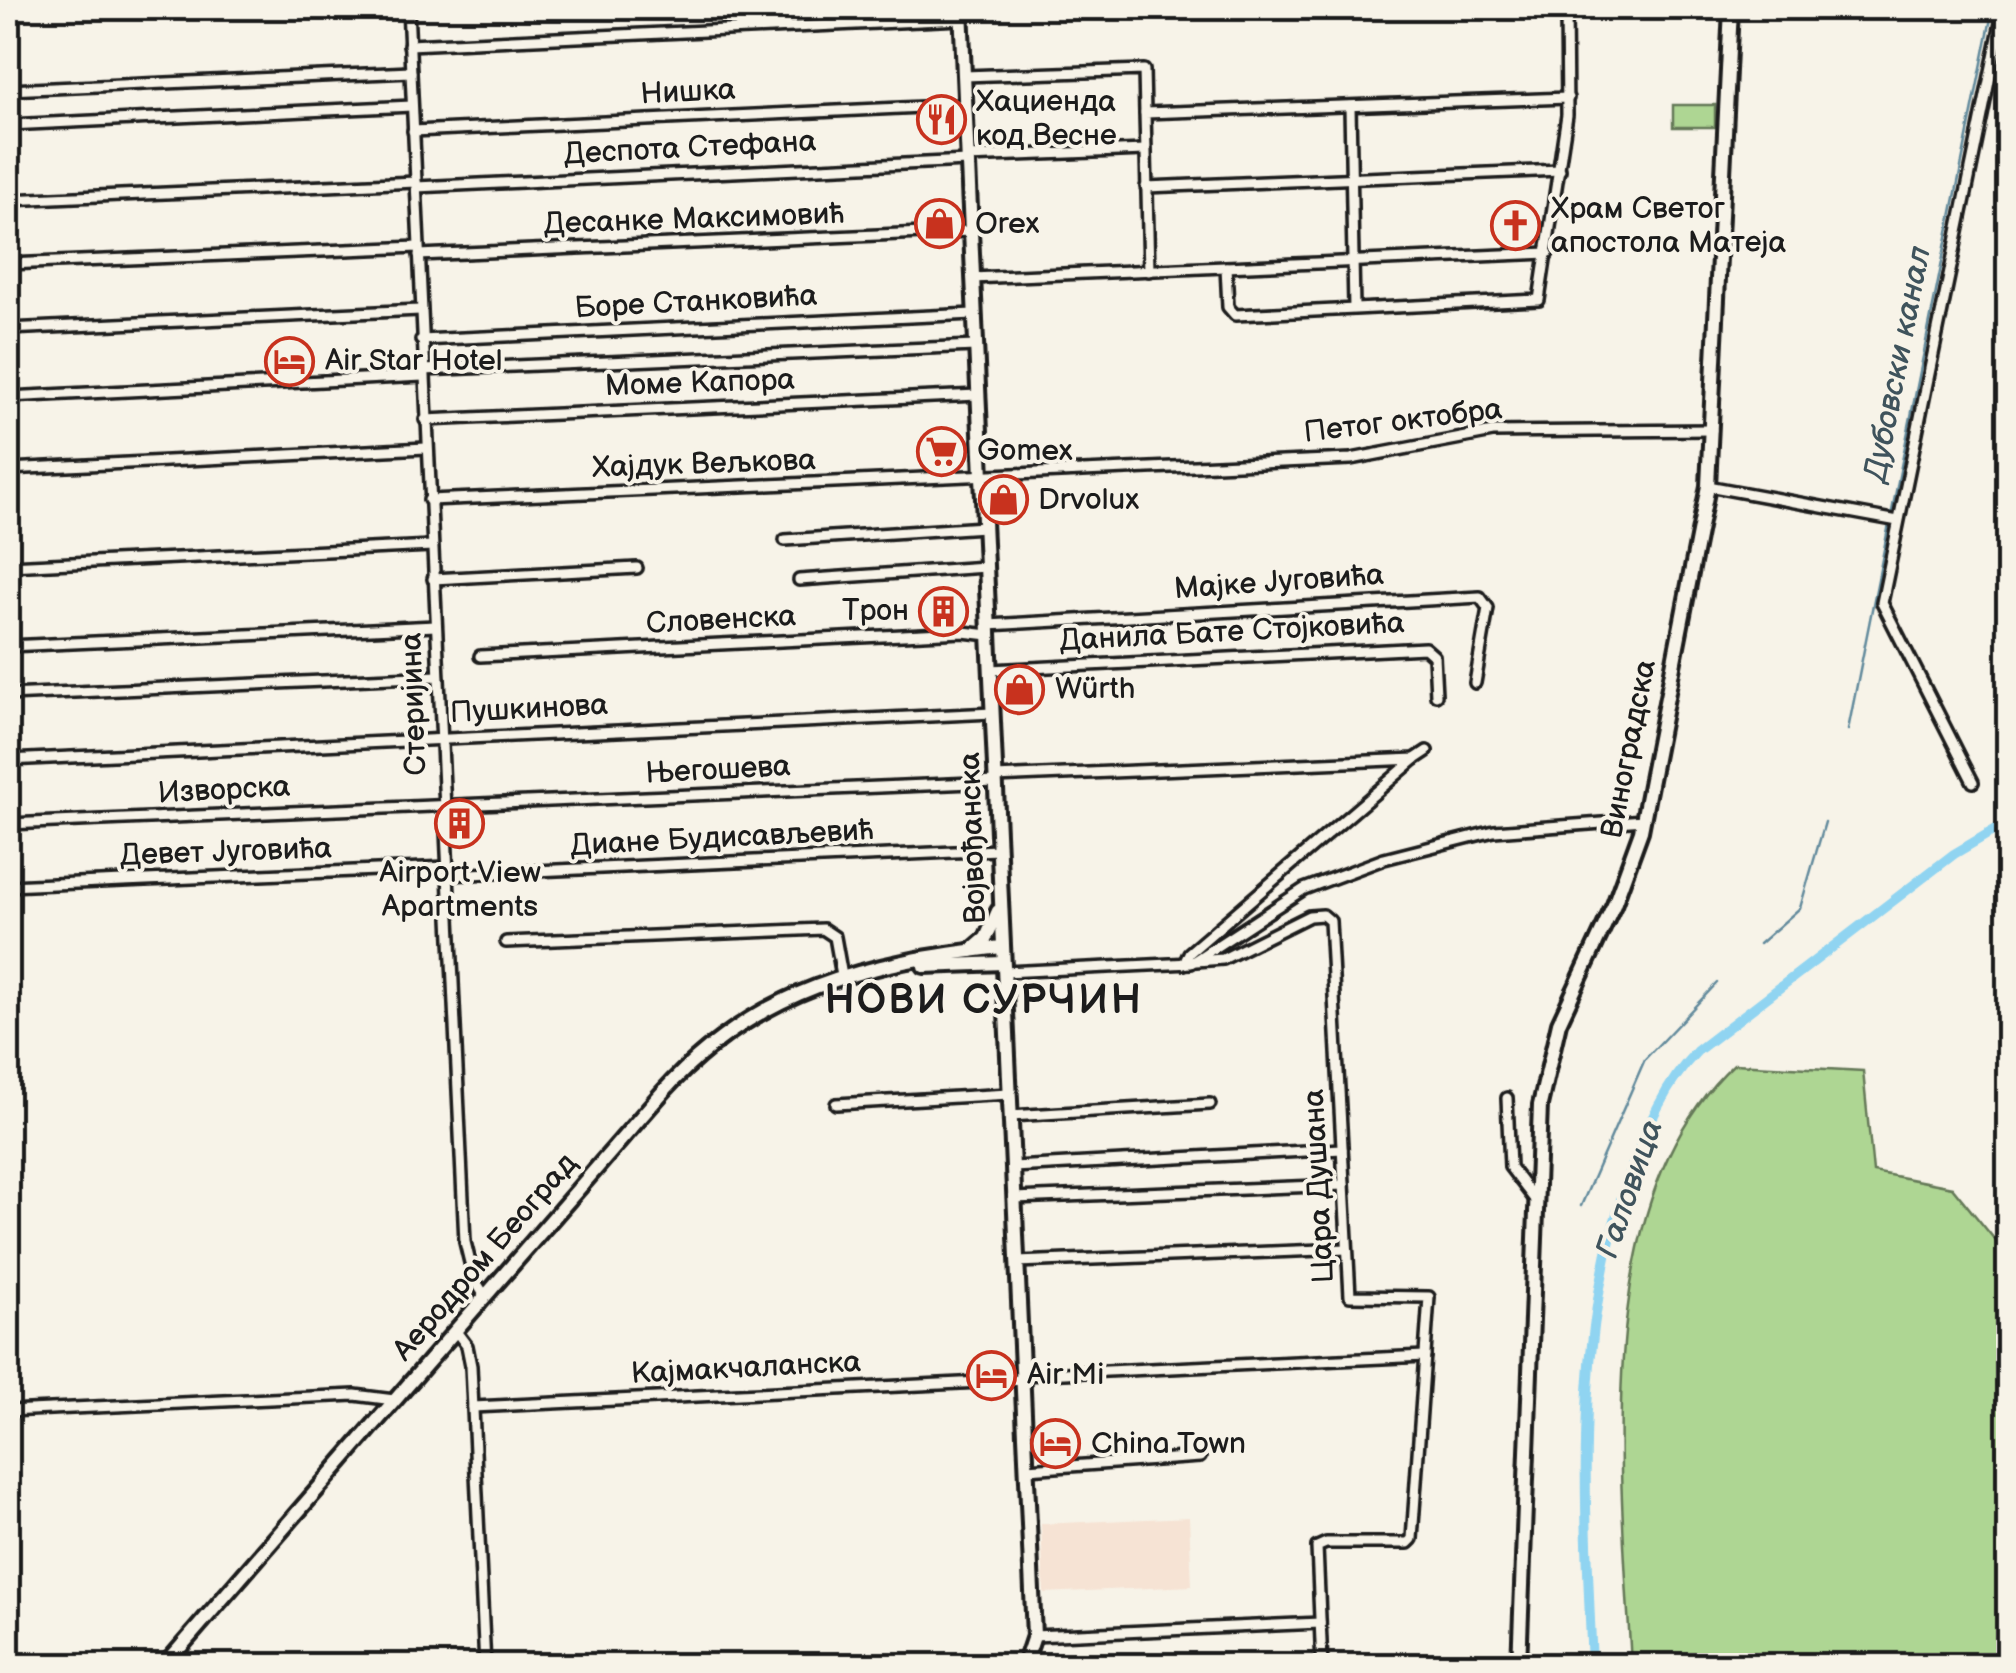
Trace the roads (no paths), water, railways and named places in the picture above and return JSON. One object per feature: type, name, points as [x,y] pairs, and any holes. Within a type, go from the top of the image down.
[{"type":"street","name":"Стеријина","points":[[408,8],[465,1242],[474,1279],[485,1296]]},
{"type":"street","points":[[1226,267],[1228,307],[1233,314],[1539,300],[1568,98],[1566,8]]},
{"type":"street","name":"Виноградска","points":[[1519,1666],[1539,1112],[1549,1058],[1572,990],[1630,866],[1644,820],[1708,486],[1731,8]]},
{"type":"street","points":[[1973,782],[1882,606],[1896,521],[2004,8]]},
{"type":"street","points":[[409,45],[962,13]]},
{"type":"street","name":"Војвођанска","points":[[962,13],[1034,1636],[1024,1666]]},
{"type":"street","points":[[964,76],[1144,70],[1149,271]]},
{"type":"street","points":[[8,90],[410,72]]},
{"type":"street","points":[[1144,113],[1568,98]]},
{"type":"street","name":"Нишка","points":[[413,130],[965,105]]},
{"type":"street","points":[[8,124],[412,106]]},
{"type":"street","points":[[1350,106],[1354,308]]},
{"type":"street","name":"Деспота Стефана","points":[[8,200],[1145,150]]},
{"type":"street","points":[[1146,188],[1560,170]]},
{"type":"street","name":"Десанке Максимовић","points":[[8,264],[970,232]]},
{"type":"street","points":[[972,278],[1548,253]]},
{"type":"street","points":[[8,329],[420,310]]},
{"type":"street","name":"Боре Станковића","points":[[421,340],[974,314]]},
{"type":"street","points":[[8,397],[976,346]]},
{"type":"street","name":"Моме Капора","points":[[425,420],[978,396]]},
{"type":"street","name":"Петог октобра","points":[[982,476],[1351,458],[1493,432],[1712,430]]},
{"type":"street","points":[[8,468],[426,448]]},
{"type":"street","name":"Хајдук Вељкова","points":[[429,500],[982,476]]},
{"type":"street","points":[[1708,486],[1896,521]]},
{"type":"street","points":[[785,540],[984,526]]},
{"type":"street","points":[[8,566],[432,546]]},
{"type":"street","points":[[434,580],[637,568]]},
{"type":"street","points":[[799,580],[985,568]]},
{"type":"street","name":"Мајке Југовића","points":[[988,628],[1480,597],[1488,608],[1475,684]]},
{"type":"street","points":[[8,646],[436,626]]},
{"type":"street","name":"Словенска","points":[[480,656],[988,628]]},
{"type":"street","name":"Данила Бате Стојковића","points":[[991,670],[1424,648],[1434,656],[1436,694]]},
{"type":"street","points":[[8,695],[438,676]]},
{"type":"street","name":"Пушкинова","points":[[8,760],[993,713]]},
{"type":"street","points":[[1184,964],[1188,954],[1426,751]]},
{"type":"street","name":"Његошева","points":[[444,805],[1414,760]]},
{"type":"street","name":"Изворска","points":[[8,824],[444,805]]},
{"type":"street","points":[[1003,968],[1184,964],[1196,961],[1304,888],[1384,859],[1494,831],[1644,820]]},
{"type":"street","name":"Диане Будисављевић","points":[[447,871],[998,850]]},
{"type":"street","name":"Девет Југовића","points":[[8,886],[447,871]]},
{"type":"street","points":[[970,951],[990,933],[1000,904]]},
{"type":"street","name":"Цара Душана","points":[[1196,961],[1223,959],[1309,916],[1327,917],[1332,927],[1350,1298],[1428,1296],[1412,1539],[1408,1543],[1319,1545],[1322,1666]]},
{"type":"street","points":[[506,942],[823,930],[834,937],[842,976]]},
{"type":"street","name":"Аеродром Београд","points":[[164,1666],[690,1063],[772,1004],[842,976],[1002,948]]},
{"type":"street","name":"Аеродром Београд","points":[[902,964],[1003,968]]},
{"type":"street","points":[[836,1104],[1009,1094]]},
{"type":"street","points":[[1507,1098],[1510,1167],[1538,1203]]},
{"type":"street","points":[[1010,1116],[1210,1104]]},
{"type":"street","points":[[1012,1167],[1342,1149]]},
{"type":"street","points":[[1014,1198],[1344,1185]]},
{"type":"street","points":[[1017,1262],[1347,1249]]},
{"type":"street","points":[[455,1330],[469,1355],[484,1666]]},
{"type":"street","name":"Кајмакчаланска","points":[[473,1407],[1426,1356]]},
{"type":"street","points":[[8,1412],[355,1394],[394,1400]]},
{"type":"street","points":[[1026,1469],[1200,1457]]},
{"type":"street","points":[[1034,1636],[1320,1623]]},
{"type":"waterway","name":"Дубовски канал","points":[[1891,516],[1993,8]]},
{"type":"waterway","name":"Дубовски канал","points":[[1848,730],[1889,524]]},
{"type":"waterway","name":"Дубовски канал","points":[[1759,944],[1800,908],[1825,822]]},
{"type":"waterway","name":"Галовица","points":[[1592,1666],[1586,1477],[1591,1353],[1612,1231],[1631,1170],[1658,1107],[1675,1077],[1697,1051],[1954,854],[2008,822]]},
{"type":"waterway","name":"Дубовски канал","points":[[1581,1206],[1645,1059],[1717,983]]},
{"type":"place","name":"Хациенда код Весне","points":[[941,119]]},
{"type":"place","name":"Orex","points":[[940,224]]},
{"type":"place","name":"Храм Светог апостола Матеја","points":[[1516,226]]},
{"type":"place","name":"Air Star Hotel","points":[[290,361]]},
{"type":"place","name":"Gomex","points":[[942,451]]},
{"type":"place","name":"Drvolux","points":[[1003,500]]},
{"type":"place","name":"Трон","points":[[944,611]]},
{"type":"place","name":"Würth","points":[[1020,689]]},
{"type":"place","name":"Airport View Apartments","points":[[460,824]]},
{"type":"place","name":"Air Mi","points":[[992,1375]]},
{"type":"place","name":"China Town","points":[[1056,1444]]},
{"type":"district","name":"НОВИ СУРЧИН","points":[[984,1001]]}]
